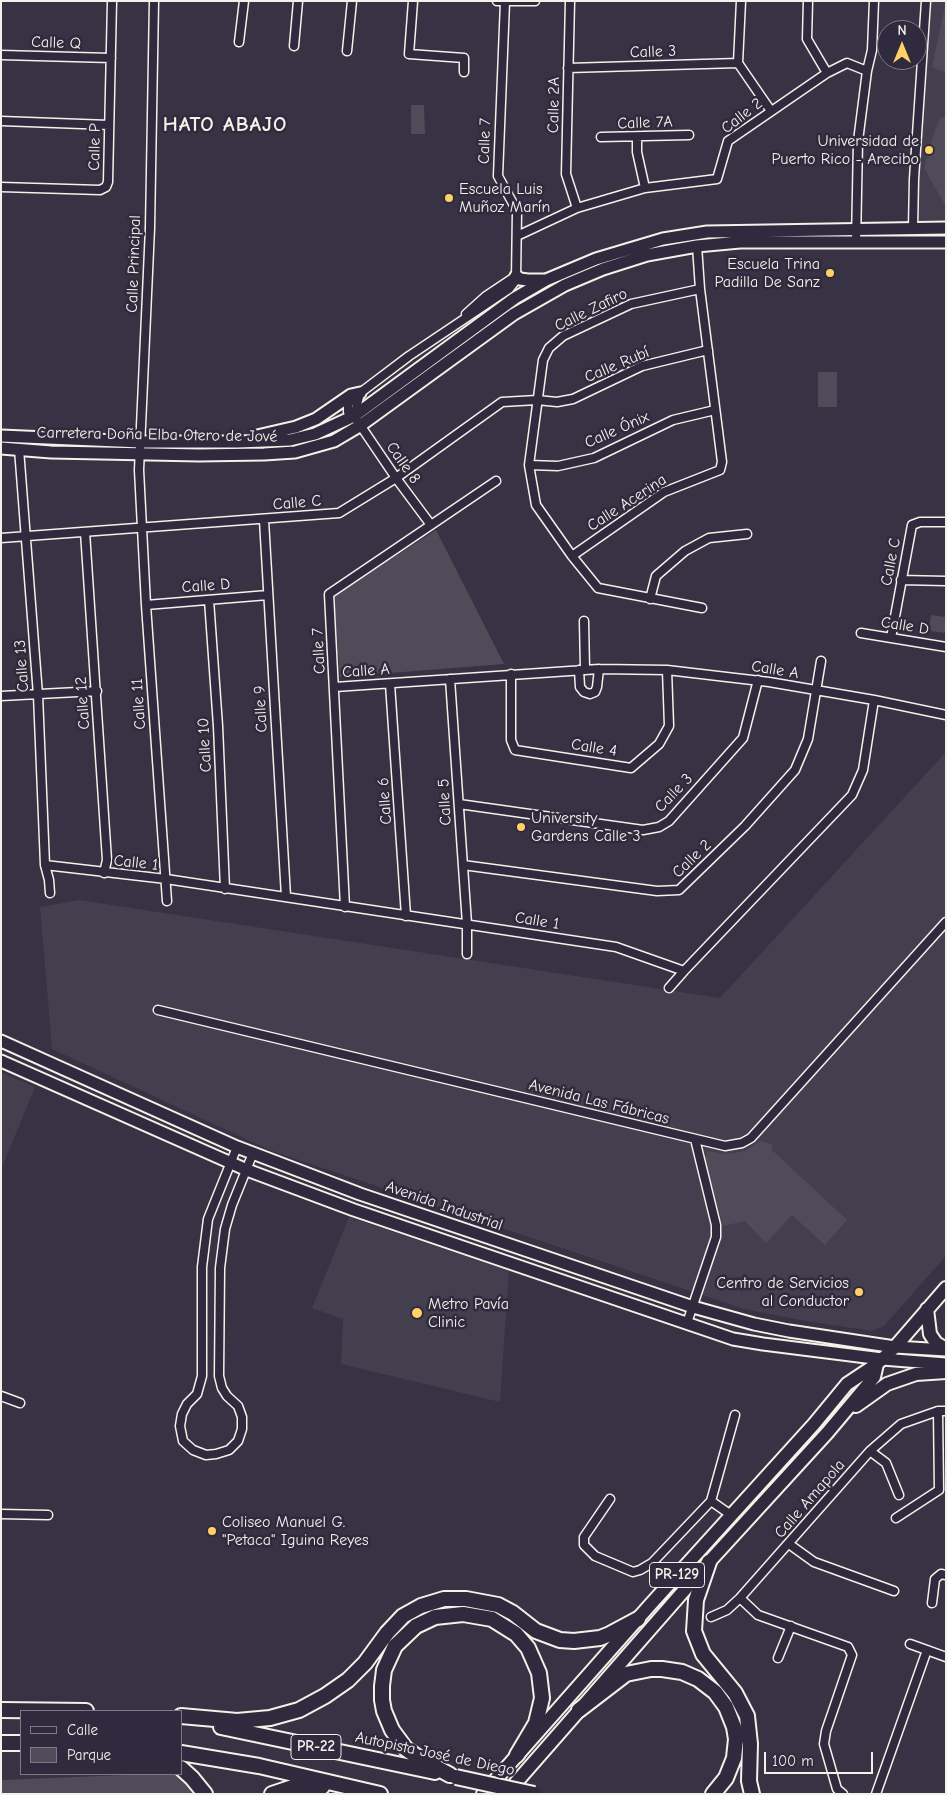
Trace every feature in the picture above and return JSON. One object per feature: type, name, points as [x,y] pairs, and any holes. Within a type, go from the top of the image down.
[{"type":"highway","points":[[708,1562],[696,1600],[694,1631],[703,1654],[735,1693],[747,1716],[750,1730],[749,1781],[752,1794]]},
{"type":"highway","points":[[182,1716],[237,1721],[270,1718],[299,1710],[325,1696],[348,1680],[365,1663],[387,1632],[403,1616],[421,1606],[444,1599],[466,1599],[498,1605],[513,1613],[536,1631],[560,1640],[574,1641],[600,1638],[638,1619]]},
{"type":"highway","points":[[453,1776],[406,1749],[392,1730],[384,1711],[382,1700],[384,1670],[394,1646],[416,1626],[435,1617],[463,1614],[492,1619],[516,1634],[528,1648],[539,1673],[542,1698],[536,1723],[517,1755]]},
{"type":"highway","points":[[579,1710],[626,1674],[651,1669],[662,1669],[682,1672],[698,1679],[721,1699],[731,1716],[735,1733],[735,1749],[730,1768],[726,1778],[713,1794]]},
{"type":"highway","points":[[1,1710],[20,1710]]},
{"type":"highway","name":"Autopista José de Diego","points":[[182,1721],[274,1738],[534,1794]]},
{"type":"highway","points":[[1,1743],[20,1743]]},
{"type":"highway","name":"PR-22","points":[[182,1752],[259,1766],[376,1793]]},
{"type":"highway","points":[[182,1769],[205,1794]]},
{"type":"highway","points":[[272,1794],[293,1787],[306,1786],[376,1793]]},
{"type":"main road","name":"PR-129","points":[[483,1794],[814,1424],[847,1384],[880,1362],[945,1291]]},
{"type":"main road","points":[[927,1309],[930,1334],[936,1343],[946,1350]]},
{"type":"main road","name":"PR-129","points":[[506,1794],[708,1562],[827,1433],[874,1377],[880,1362]]},
{"type":"main road","points":[[827,1433],[857,1405],[887,1384],[916,1374],[946,1372]]},
{"type":"street","name":"Calle P","points":[[1,187],[100,190],[106,187],[108,182],[112,1]]},
{"type":"street","name":"Calle Principal","points":[[141,527],[140,448],[150,228],[154,1]]},
{"type":"street","points":[[239,42],[244,1]]},
{"type":"street","points":[[294,46],[298,1]]},
{"type":"street","points":[[348,51],[352,1]]},
{"type":"street","points":[[413,1],[409,54],[464,58],[464,72]]},
{"type":"street","points":[[497,1],[536,1]]},
{"type":"street","name":"Calle 2A","points":[[570,1],[566,174],[577,208]]},
{"type":"street","points":[[741,1],[738,63],[771,111]]},
{"type":"street","points":[[808,1],[807,39],[827,74]]},
{"type":"street","points":[[856,243],[858,141],[867,71],[872,50],[874,1]]},
{"type":"street","points":[[901,242],[913,228],[914,179],[926,1]]},
{"type":"street","name":"Calle 7","points":[[505,2],[498,176],[517,210],[516,276]]},
{"type":"street","name":"Calle Q","points":[[1,55],[111,58]]},
{"type":"street","name":"Calle 3","points":[[568,68],[738,63]]},
{"type":"street","name":"Calle 2","points":[[517,236],[577,208],[645,188],[717,179],[728,142],[771,111],[846,63],[867,71]]},
{"type":"street","points":[[1,121],[109,125]]},
{"type":"street","name":"Calle 7A","points":[[601,137],[689,135]]},
{"type":"street","points":[[637,137],[645,188]]},
{"type":"street","name":"Carretera Doña Elba Otero de Jové","points":[[1,436],[140,448],[255,454],[295,452],[334,441],[358,420],[515,298],[546,280],[596,259],[663,239],[708,232],[735,230],[946,228]]},
{"type":"street","name":"Carretera Doña Elba Otero de Jové","points":[[1,448],[19,450],[140,448],[290,440],[358,420],[514,314],[565,285],[603,269],[647,255],[697,246],[740,242],[946,242]]},
{"type":"street","points":[[697,246],[700,289],[715,410]]},
{"type":"street","points":[[358,420],[348,412],[348,405],[351,400],[460,321],[486,296],[516,276],[520,279],[546,280]]},
{"type":"street","name":"Calle Zafiro","points":[[537,400],[543,360],[549,348],[563,336],[631,304],[700,289]]},
{"type":"street","name":"Calle Rubí","points":[[537,400],[557,402],[573,399],[642,366],[708,350]]},
{"type":"street","points":[[238,442],[251,437],[296,427],[316,419],[351,395],[360,393]]},
{"type":"street","points":[[537,400],[529,465],[536,504],[572,556],[598,588],[702,608]]},
{"type":"street","name":"Calle C","points":[[1,538],[339,513],[396,478],[502,402],[537,400]]},
{"type":"street","name":"Calle Acerina","points":[[572,556],[664,492],[720,470],[722,462],[715,410]]},
{"type":"street","name":"Calle Ónix","points":[[529,465],[558,466],[594,458],[673,420],[715,410]]},
{"type":"street","name":"Calle 8","points":[[358,420],[396,478],[431,525]]},
{"type":"street","name":"Calle 13","points":[[19,450],[38,695],[45,865],[50,893]]},
{"type":"street","name":"Calle 7","points":[[345,907],[329,594],[496,481]]},
{"type":"street","name":"Calle 9","points":[[264,520],[286,898]]},
{"type":"street","name":"Calle C","points":[[891,638],[900,580],[912,525],[920,522],[946,522]]},
{"type":"street","name":"Calle 11","points":[[141,527],[167,901]]},
{"type":"street","name":"Calle 12","points":[[86,532],[107,860],[104,873]]},
{"type":"street","points":[[650,599],[656,576],[685,551],[709,538],[747,534]]},
{"type":"street","points":[[900,580],[946,581]]},
{"type":"street","name":"Calle D","points":[[146,604],[268,595]]},
{"type":"street","name":"Calle 10","points":[[209,600],[218,726],[225,889]]},
{"type":"street","points":[[584,621],[580,687],[584,692],[590,694],[595,692],[598,669]]},
{"type":"street","name":"Calle D","points":[[861,633],[946,647]]},
{"type":"street","points":[[816,690],[821,661]]},
{"type":"street","name":"Calle A","points":[[335,687],[598,669],[667,670],[758,680],[874,700],[946,716]]},
{"type":"street","name":"Calle 4","points":[[511,674],[511,740],[515,750],[631,768],[659,744],[669,726],[667,670]]},
{"type":"street","name":"Calle 5","points":[[450,679],[467,924],[467,954]]},
{"type":"street","name":"Calle 3","points":[[459,804],[643,830],[659,827],[669,821],[743,738],[758,680]]},
{"type":"street","name":"Calle 6","points":[[390,684],[406,916]]},
{"type":"street","name":"Calle 2","points":[[463,866],[658,891],[679,890],[746,826],[795,770],[808,739],[816,690]]},
{"type":"street","points":[[1,696],[96,691]]},
{"type":"street","points":[[669,988],[852,795],[863,770],[874,700]]},
{"type":"street","name":"Calle 1","points":[[45,865],[166,880],[616,947],[684,972]]},
{"type":"street","name":"Avenida Las Fábricas","points":[[158,1010],[724,1146],[742,1143],[751,1138],[946,922]]},
{"type":"street","name":"Avenida Industrial","points":[[1,1040],[237,1147],[360,1194],[693,1307],[754,1324],[895,1347],[946,1350]]},
{"type":"street","name":"Avenida Industrial","points":[[1,1061],[231,1164],[354,1210],[733,1339],[880,1362],[946,1364]]},
{"type":"street","points":[[49,1083],[58,1066]]},
{"type":"street","points":[[687,1323],[716,1237],[716,1225],[694,1139]]},
{"type":"street","points":[[237,1147],[208,1219],[204,1243],[201,1325],[202,1376],[197,1394],[187,1404],[182,1414],[180,1426],[183,1441],[193,1450],[206,1455],[229,1450],[238,1441],[242,1429],[242,1417],[238,1406],[227,1396],[222,1388],[220,1376],[220,1268],[225,1229],[232,1205],[253,1153]]},
{"type":"street","points":[[1,1396],[20,1403]]},
{"type":"street","name":"Calle Amapola","points":[[711,1617],[727,1610],[740,1598],[870,1451],[900,1424],[942,1411],[939,1490],[896,1518]]},
{"type":"street","points":[[610,1499],[584,1537],[584,1546],[595,1556],[633,1572],[640,1570],[652,1563],[711,1501],[735,1415]]},
{"type":"street","points":[[870,1451],[886,1463],[899,1496]]},
{"type":"street","points":[[711,1501],[731,1516]]},
{"type":"street","points":[[1,1514],[48,1514]]},
{"type":"street","points":[[789,1544],[814,1562],[894,1591]]},
{"type":"street","points":[[932,1603],[935,1578],[941,1574],[946,1575]]},
{"type":"street","points":[[740,1598],[758,1615],[848,1647],[852,1655],[826,1731],[824,1744],[837,1789],[843,1794]]},
{"type":"street","points":[[778,1658],[791,1626]]},
{"type":"street","points":[[910,1644],[946,1657]]},
{"type":"street","points":[[876,1794],[927,1650]]},
{"type":"shaded area","name":"Universidad de Puerto Rico - Arecibo","points":[[921,1],[946,1],[946,221],[908,220],[918,70],[927,70],[927,20],[920,20]]},
{"type":"shaded area","points":[[946,752],[946,1256],[884,1326],[872,1331],[744,1309],[272,1151],[52,1049],[40,907],[79,900],[720,998]]},
{"type":"shaded area","points":[[1,1072],[35,1087],[1,1170]]},
{"type":"shaded area","name":"Metro Pavía Clinic","points":[[349,1217],[509,1271],[500,1402],[341,1364],[343,1319],[312,1308]]},
{"type":"green space","points":[[946,1],[946,73],[932,67]]},
{"type":"green space","points":[[411,105],[424,105],[425,134],[411,134]]},
{"type":"green space","points":[[946,116],[946,207],[924,168],[935,130],[940,119]]},
{"type":"green space","points":[[818,372],[837,372],[837,407],[818,407]]},
{"type":"green space","points":[[436,530],[504,664],[340,677],[334,596]]},
{"type":"green space","points":[[931,615],[946,617],[946,633],[929,631]]},
{"type":"green space","points":[[760,1141],[772,1144],[772,1150],[847,1220],[825,1245],[792,1215],[766,1243],[745,1221],[723,1226],[705,1159],[707,1151],[726,1154],[735,1153],[745,1151]]},
{"type":"green space","points":[[125,1775],[181,1775],[188,1782],[192,1794],[1,1794],[1,1780]]},
{"type":"place","name":"Universidad de Puerto Rico - Arecibo","points":[[929,150]]},
{"type":"place","name":"Escuela Luis Muñoz Marín","points":[[449,198]]},
{"type":"place","name":"Escuela Trina Padilla De Sanz","points":[[830,273]]},
{"type":"place","name":"University Gardens Calle 3","points":[[521,827]]},
{"type":"place","name":"Centro de Servicios al Conductor","points":[[859,1292]]},
{"type":"place","name":"Metro Pavía Clinic","points":[[417,1313]]},
{"type":"place","name":"Coliseo Manuel G. \"Petaca\" Iguina Reyes","points":[[212,1531]]},
{"type":"district","name":"HATO ABAJO","points":[[225,125]]}]
